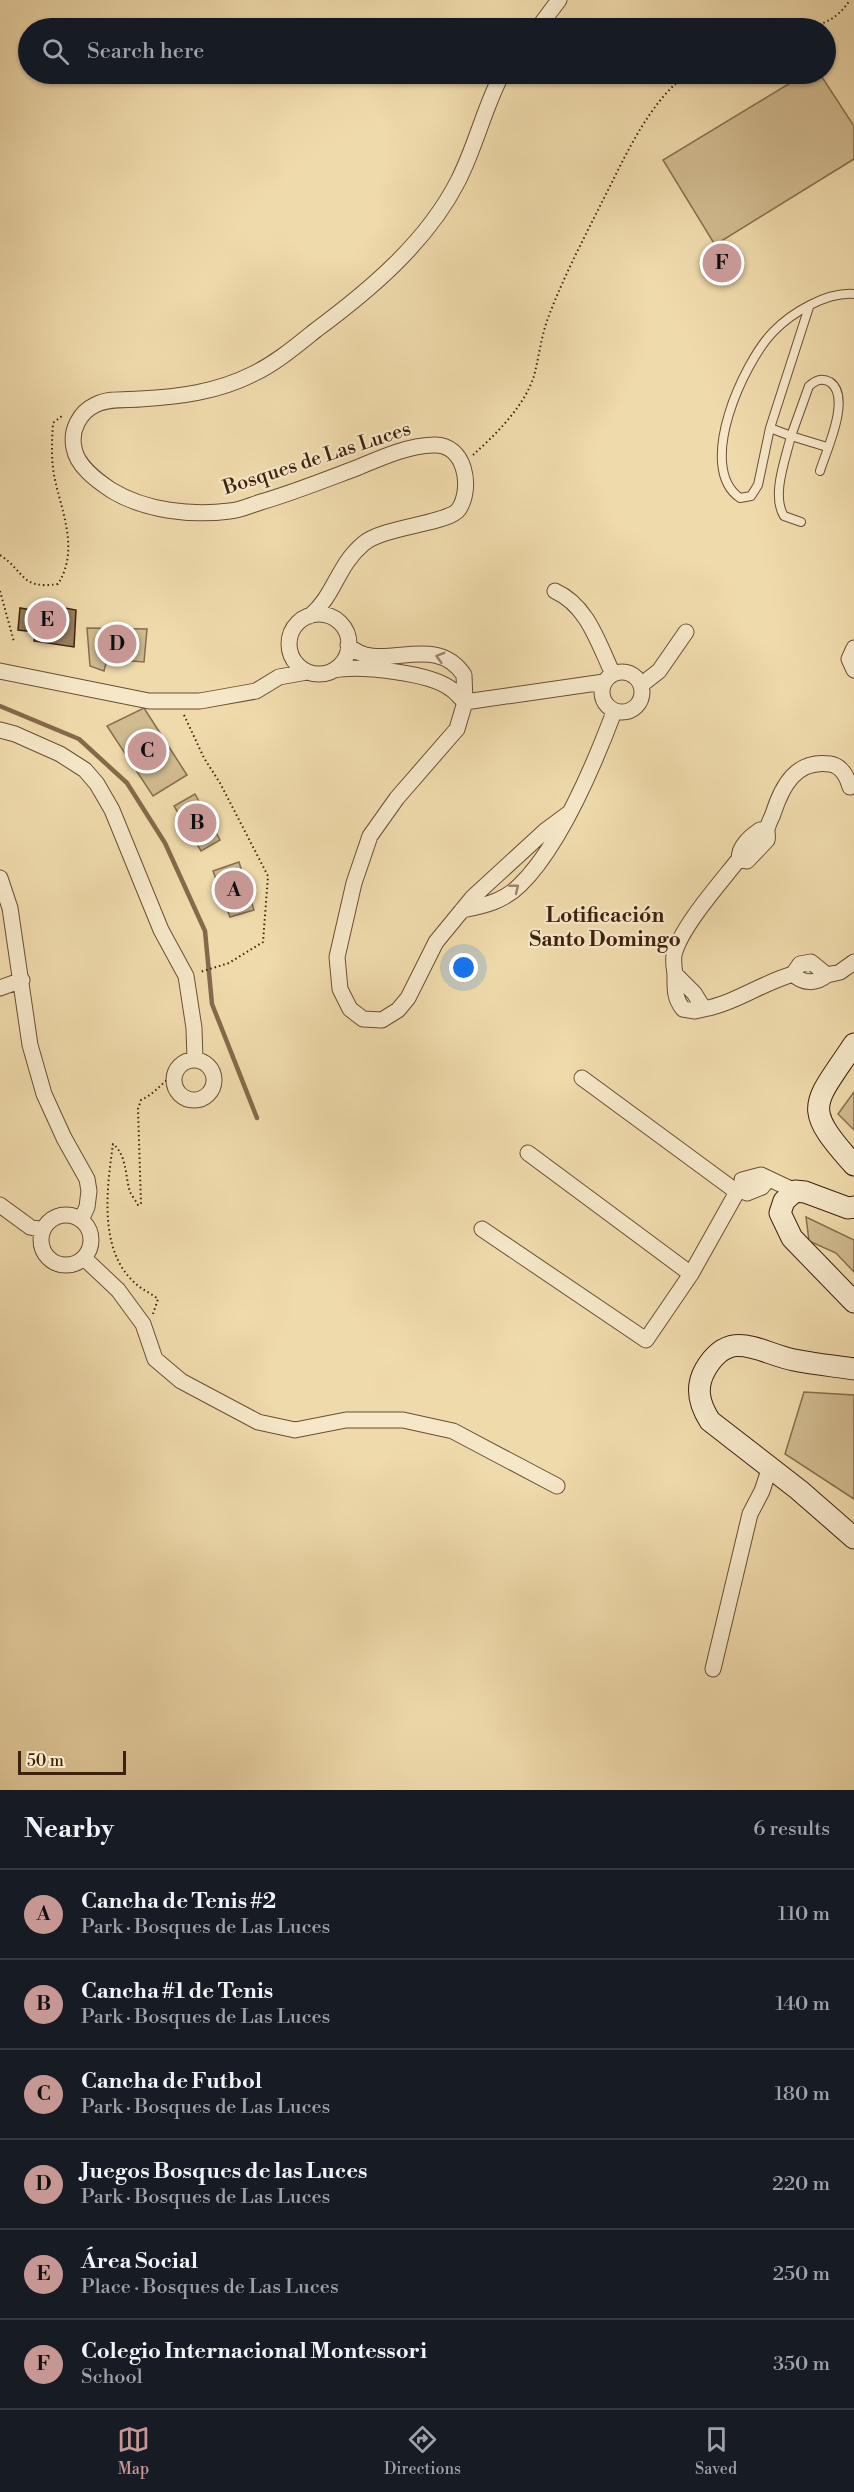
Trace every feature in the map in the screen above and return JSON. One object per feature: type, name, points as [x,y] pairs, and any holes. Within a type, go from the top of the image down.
[{"type":"main road","points":[[854,1044],[825,1088],[818,1102],[817,1114],[829,1137],[854,1165]]},
{"type":"main road","points":[[854,1207],[848,1208],[805,1192],[795,1191],[781,1205],[783,1223],[792,1238],[854,1302]]},
{"type":"main road","points":[[854,1369],[793,1360],[750,1345],[734,1346],[722,1350],[710,1361],[699,1380],[702,1409],[710,1421],[770,1467],[854,1538]]},
{"type":"street","points":[[546,18],[559,0]]},
{"type":"street","points":[[81,416],[102,402],[190,394],[240,381],[271,364],[345,309],[407,251],[441,207],[456,184],[471,152],[490,96],[497,84]]},
{"type":"street","name":"Bosques de Las Luces","points":[[81,416],[73,440],[76,456],[85,469],[96,480],[122,496],[165,509],[201,512],[233,511],[288,494],[400,451],[437,444],[454,452],[463,463]]},
{"type":"street","points":[[307,672],[299,667],[291,655],[289,642],[291,632],[296,625],[310,616],[324,602],[344,563],[366,541],[394,529],[450,517],[458,510],[466,476],[463,463]]},
{"type":"street","points":[[333,585],[333,606],[339,623],[347,635],[348,645],[347,655],[334,670]]},
{"type":"street","points":[[465,702],[608,678],[619,672],[632,675],[641,685],[642,692],[638,705],[627,712],[615,712],[602,699],[601,693],[608,678],[583,611],[570,598],[555,591]]},
{"type":"street","points":[[310,616],[327,616],[339,623]]},
{"type":"street","points":[[641,685],[660,671],[686,632]]},
{"type":"street","points":[[348,645],[365,655],[435,654],[449,659],[464,675],[465,702],[457,729],[397,798],[370,836],[354,883],[338,957],[340,989],[350,1009],[363,1019],[382,1020],[398,1010],[408,998],[436,942],[473,897],[546,830],[569,813]]},
{"type":"street","points":[[854,648],[849,659],[854,670]]},
{"type":"street","points":[[0,671],[149,701],[200,701],[256,691],[279,677],[287,668],[291,655]]},
{"type":"street","points":[[279,677],[307,672],[326,674],[334,670],[357,668],[400,672],[450,687],[465,702]]},
{"type":"street","points":[[462,910],[498,901],[520,886],[545,854],[597,758],[615,712]]},
{"type":"street","points":[[0,730],[15,734],[60,754],[85,770],[107,801],[161,930],[186,976],[194,1028],[195,1060]]},
{"type":"street","points":[[850,787],[847,776],[835,765],[816,762],[809,764],[790,778],[781,789],[767,831],[760,830],[740,849],[739,859],[702,905],[676,949],[673,959],[674,992],[683,1010],[695,1011],[724,1005],[759,987],[793,974],[806,982],[818,981],[827,975],[840,972],[854,962]]},
{"type":"street","points":[[0,878],[10,908],[30,1045],[44,1094],[64,1138],[87,1179],[87,1207],[81,1220]]},
{"type":"street","points":[[0,988],[22,980]]},
{"type":"street","points":[[195,1060],[207,1064],[214,1075],[213,1088],[204,1098],[192,1100],[179,1095],[174,1075],[182,1063],[195,1060]]},
{"type":"street","points":[[582,1078],[740,1191],[747,1193],[755,1191],[764,1186],[768,1179],[795,1191]]},
{"type":"street","points":[[528,1153],[691,1274]]},
{"type":"street","points":[[482,1229],[646,1340],[691,1274],[740,1191]]},
{"type":"street","points":[[0,1205],[30,1227],[44,1230]]},
{"type":"street","points":[[66,1215],[81,1220],[91,1235],[91,1244],[84,1258],[77,1263],[66,1265],[52,1261],[42,1245],[44,1230],[48,1223],[57,1217],[66,1215]]},
{"type":"street","points":[[84,1258],[118,1290],[142,1324],[155,1359],[181,1381],[258,1422],[295,1430],[346,1420],[403,1420],[453,1431],[557,1486]]},
{"type":"street","points":[[713,1669],[750,1514],[762,1491],[770,1467]]},
{"type":"lane","points":[[809,307],[770,428],[758,485],[751,496],[740,498],[731,490],[723,463],[722,446],[726,420],[751,366],[773,332],[816,301],[834,294],[854,294]]},
{"type":"lane","points":[[801,522],[784,516],[779,504],[780,487],[791,436],[809,386],[821,379],[835,387],[839,402],[838,415],[819,471]]},
{"type":"lane","points":[[770,428],[827,447]]},
{"type":"path","points":[[834,18],[840,15],[850,0]]},
{"type":"path","points":[[463,463],[490,440],[518,406],[533,378],[548,320],[565,279],[632,143],[674,84]]},
{"type":"path","points":[[0,555],[24,580],[42,587],[58,585],[65,573],[69,528],[54,475],[51,448],[53,423],[64,414],[81,416]]},
{"type":"path","points":[[0,591],[14,642]]},
{"type":"path","points":[[180,702],[204,758],[220,783],[268,876],[263,942],[229,963],[194,973]]},
{"type":"path","points":[[142,1324],[153,1315],[158,1299],[135,1283],[113,1249],[107,1217],[113,1144],[123,1161],[131,1193],[140,1205],[142,1202],[138,1109],[141,1100],[154,1094],[166,1080],[174,1075]]},
{"type":"shaded area","points":[[788,84],[827,84],[854,126],[854,159],[715,245],[663,160]]},
{"type":"shaded area","points":[[87,628],[147,629],[144,662],[107,659],[104,671],[90,666]]},
{"type":"shaded area","points":[[144,708],[187,775],[153,796],[107,726]]},
{"type":"shaded area","points":[[195,794],[220,840],[201,851],[174,806]]},
{"type":"shaded area","points":[[239,862],[254,910],[230,917],[213,871]]},
{"type":"shaded area","points":[[854,1092],[854,1130],[838,1114]]},
{"type":"shaded area","points":[[806,1217],[854,1240],[854,1272],[836,1253],[809,1241]]},
{"type":"shaded area","points":[[804,1392],[854,1395],[854,1499],[785,1454]]},
{"type":"building","points":[[38,603],[76,610],[74,647],[34,641],[36,632],[18,630],[20,608],[37,611]]},
{"type":"waterway","points":[[0,706],[79,739],[127,783],[165,843],[205,931],[212,1004],[257,1118]]},
{"type":"place","name":"Colegio Internacional Montessori","points":[[722,263]]},
{"type":"place","name":"Área Social","points":[[47,620]]},
{"type":"place","name":"Juegos Bosques de las Luces","points":[[117,644]]},
{"type":"place","name":"Cancha de Futbol","points":[[147,751]]},
{"type":"place","name":"Cancha #1 de Tenis","points":[[197,823]]},
{"type":"place","name":"Cancha de Tenis #2","points":[[234,890]]},
{"type":"district","name":"Lotificación Santo Domingo","points":[[605,928]]}]
